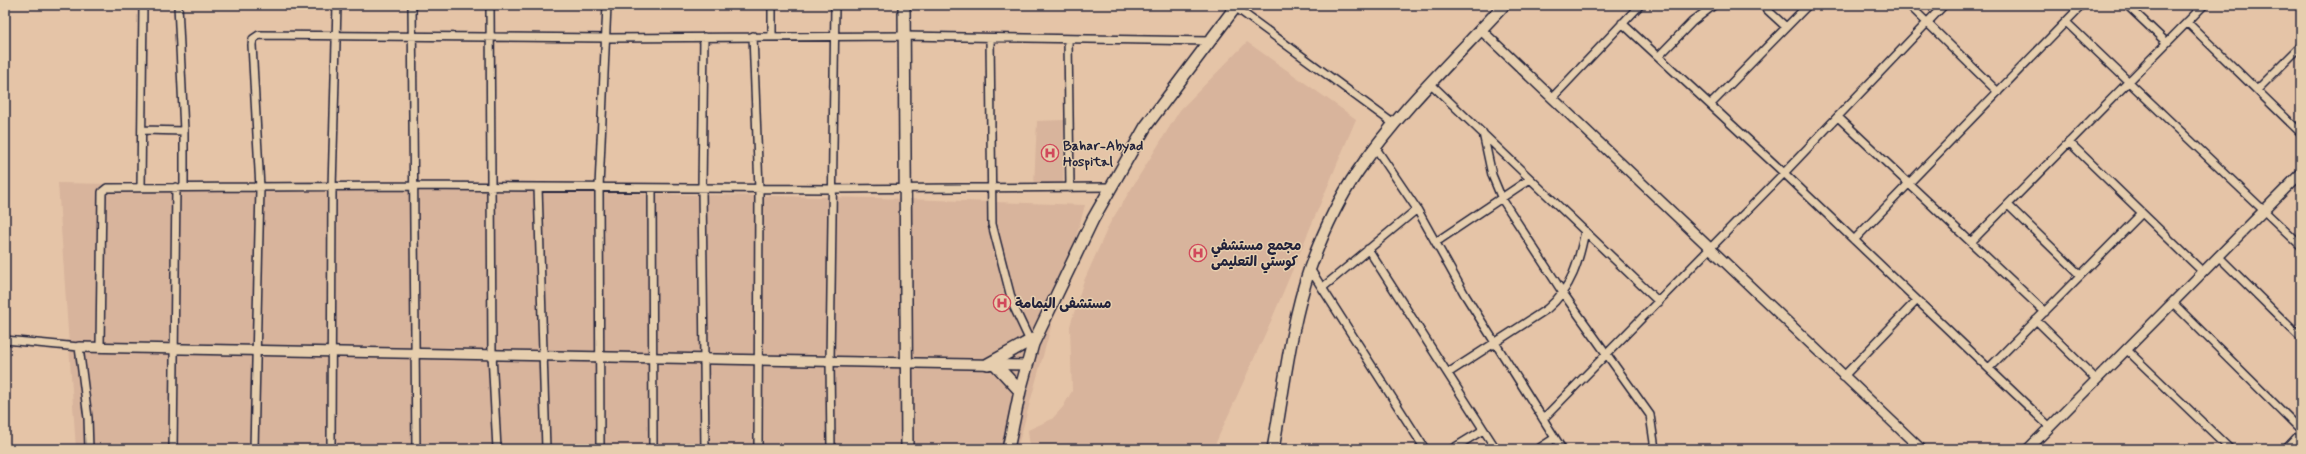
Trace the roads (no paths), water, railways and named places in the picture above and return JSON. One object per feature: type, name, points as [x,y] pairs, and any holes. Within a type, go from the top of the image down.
[{"type":"main road","points":[[904,5],[907,188],[907,449]]},
{"type":"main road","points":[[1273,449],[1294,330],[1310,269],[1334,213],[1357,172],[1375,147],[1430,83],[1504,5]]},
{"type":"main road","points":[[1008,449],[1020,391],[1033,340],[1110,187],[1146,126],[1236,6]]},
{"type":"main road","points":[[1020,391],[992,364],[1033,340]]},
{"type":"street","points":[[141,187],[143,130],[143,5]]},
{"type":"street","points":[[178,5],[184,131],[184,187]]},
{"type":"street","points":[[331,449],[332,188],[337,5]]},
{"type":"street","points":[[412,5],[416,449]]},
{"type":"street","points":[[490,5],[492,354],[497,449]]},
{"type":"street","points":[[600,449],[600,187],[607,5]]},
{"type":"street","points":[[772,5],[772,36]]},
{"type":"street","points":[[831,449],[831,189],[834,5]]},
{"type":"street","points":[[1552,98],[1640,5]]},
{"type":"street","points":[[1659,56],[1692,22],[1714,5]]},
{"type":"street","points":[[1762,5],[1786,27]]},
{"type":"street","points":[[1711,104],[1808,5]]},
{"type":"street","points":[[1910,5],[1998,92]]},
{"type":"street","points":[[1543,419],[1710,250],[1944,5]]},
{"type":"street","points":[[1854,240],[2082,5]]},
{"type":"street","points":[[2128,5],[2166,42]]},
{"type":"street","points":[[1972,241],[2204,5]]},
{"type":"street","points":[[1236,6],[1394,124]]},
{"type":"street","points":[[2066,22],[2301,246]]},
{"type":"street","points":[[2187,22],[2301,133]]},
{"type":"street","points":[[1622,23],[1711,104],[2050,427]]},
{"type":"street","points":[[1481,30],[1843,377],[1921,449]]},
{"type":"street","points":[[254,449],[260,188],[254,39],[259,35],[413,35],[606,38],[904,36],[1068,40],[1209,41]]},
{"type":"street","points":[[753,36],[758,189],[758,449]]},
{"type":"street","points":[[704,37],[702,188],[705,449]]},
{"type":"street","points":[[990,38],[990,188],[992,224],[1000,262],[1019,321],[1033,340]]},
{"type":"street","points":[[1068,40],[1070,188]]},
{"type":"street","points":[[2258,90],[2301,46]]},
{"type":"street","points":[[1430,83],[1659,302]]},
{"type":"street","points":[[1838,117],[1972,241],[2045,312]]},
{"type":"street","points":[[143,130],[184,131]]},
{"type":"street","points":[[1483,133],[1492,175],[1502,199],[1563,293],[1650,415],[1655,449]]},
{"type":"street","points":[[2068,142],[2203,272]]},
{"type":"street","points":[[1375,147],[1417,209],[1495,343],[1562,449]]},
{"type":"street","points":[[2028,449],[2301,173]]},
{"type":"street","points":[[1436,242],[1530,180]]},
{"type":"street","points":[[100,346],[102,192],[107,188],[332,188],[413,186],[831,189],[1110,187]]},
{"type":"street","points":[[173,449],[176,187]]},
{"type":"street","points":[[538,187],[546,449]]},
{"type":"street","points":[[652,188],[654,357],[653,449]]},
{"type":"street","points":[[2008,204],[2080,275]]},
{"type":"street","points":[[1322,288],[1417,209]]},
{"type":"street","points":[[1989,368],[2142,213]]},
{"type":"street","points":[[1448,373],[1547,309],[1563,293],[1577,267],[1585,231]]},
{"type":"street","points":[[1368,249],[1496,449]]},
{"type":"street","points":[[2218,256],[2301,338]]},
{"type":"street","points":[[1310,269],[1425,449]]},
{"type":"street","points":[[1843,377],[1917,300]]},
{"type":"street","points":[[2173,303],[2301,430]]},
{"type":"street","points":[[2036,320],[2096,379]]},
{"type":"street","points":[[5,340],[79,347],[100,346],[175,350],[492,354],[1026,365]]},
{"type":"street","points":[[79,347],[88,418],[89,449]]},
{"type":"street","points":[[2126,349],[2230,449]]},
{"type":"street","points":[[1452,449],[1483,430]]},
{"type":"street","points":[[2286,449],[2301,433]]},
{"type":"street","points":[[1538,449],[1554,438]]},
{"type":"place","name":"Bahar-Abyad Hospital","points":[[1050,153]]},
{"type":"place","name":"مجمع مستشفي كوستي التعليمى","points":[[1198,253]]},
{"type":"place","name":"مستشفى اليمامة","points":[[1002,303]]}]
